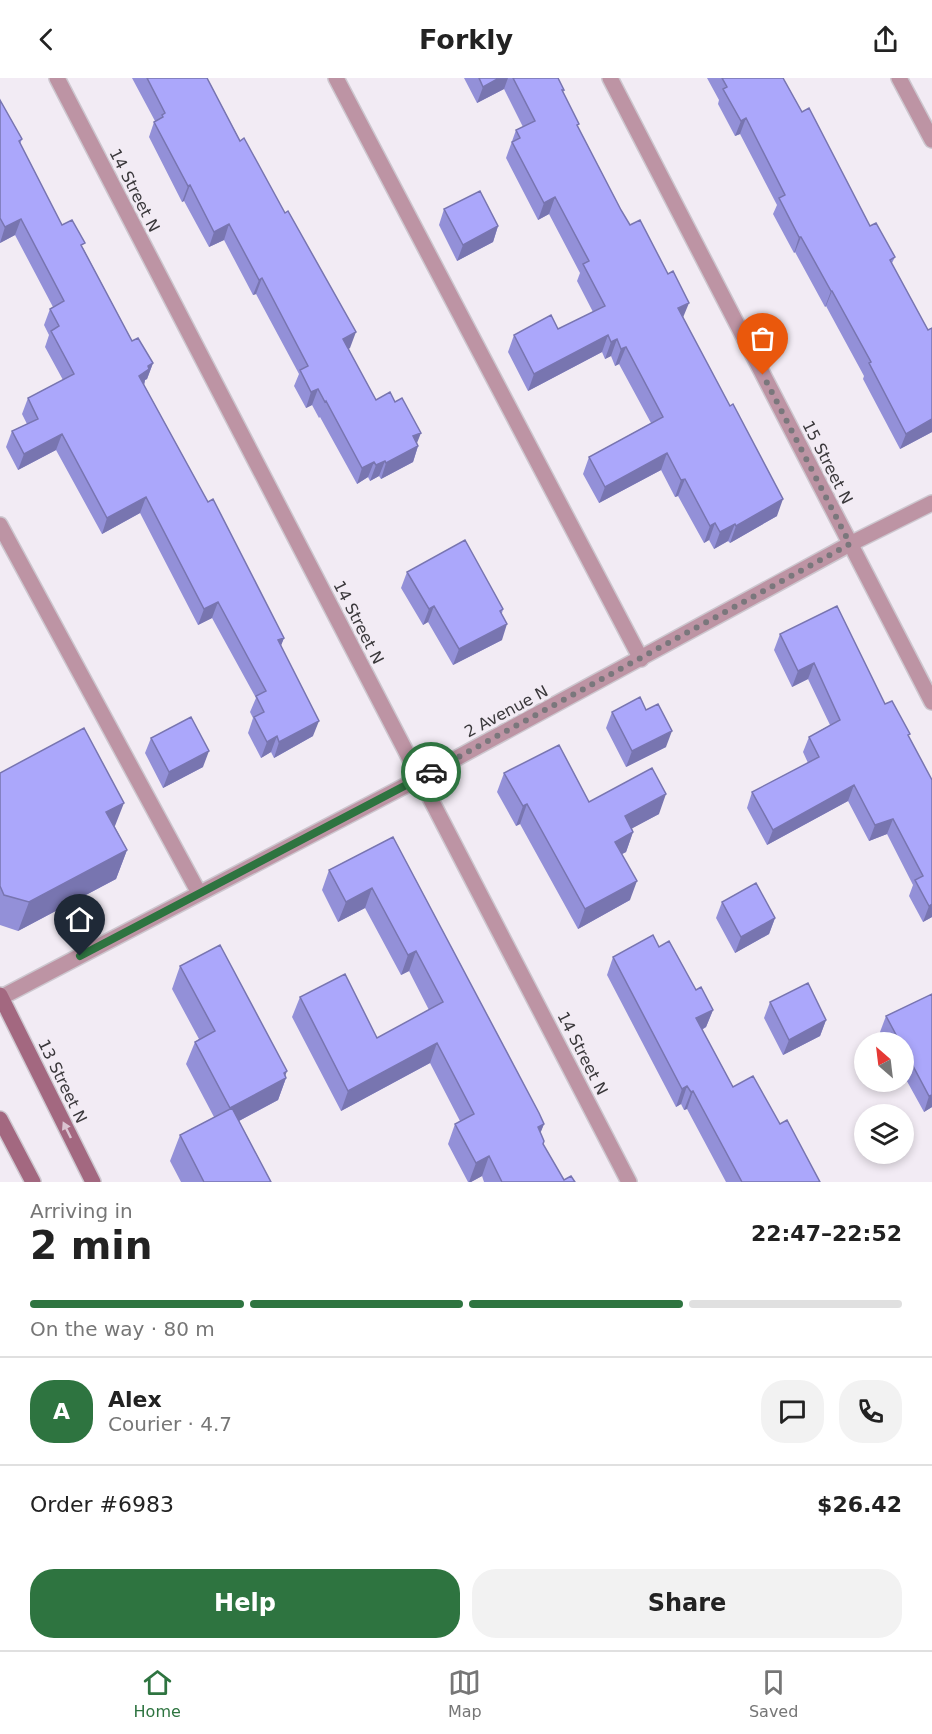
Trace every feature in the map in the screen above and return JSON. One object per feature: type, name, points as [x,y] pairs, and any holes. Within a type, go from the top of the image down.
[{"type":"street","name":"14 Street N","points":[[57,78],[629,1182]]},
{"type":"street","points":[[336,78],[641,659]]},
{"type":"street","name":"15 Street N","points":[[610,78],[932,702]]},
{"type":"street","points":[[899,78],[932,140]]},
{"type":"street","name":"2 Avenue N","points":[[0,997],[420,778],[850,544],[932,503]]},
{"type":"street","points":[[0,525],[199,893]]},
{"type":"street","name":"13 Street N","points":[[0,997],[93,1182]]},
{"type":"street","points":[[0,1119],[33,1182]]},
{"type":"building","points":[[147,78],[207,78],[240,141],[244,138],[285,213],[288,211],[356,332],[343,339],[376,400],[390,392],[395,402],[402,398],[421,433],[413,436],[418,446],[386,463],[385,461],[376,465],[374,462],[362,468],[318,389],[311,392],[300,370],[308,366],[262,278],[259,280],[229,224],[214,232],[190,185],[188,186],[154,122],[163,117],[165,113]]},
{"type":"building","points":[[479,78],[499,78],[483,87]]},
{"type":"building","points":[[513,78],[558,78],[579,124],[577,125],[621,210],[630,225],[640,220],[668,274],[673,271],[689,303],[678,308],[730,406],[733,404],[783,499],[736,526],[735,524],[720,532],[715,523],[710,526],[685,479],[681,480],[667,453],[605,487],[589,457],[663,417],[626,347],[621,349],[617,339],[611,342],[608,335],[534,374],[514,335],[551,315],[558,329],[605,306],[583,264],[589,261],[555,197],[544,203],[512,142],[520,138],[516,130],[535,121]]},
{"type":"building","points":[[722,78],[783,78],[802,112],[809,108],[870,226],[876,223],[895,257],[890,260],[928,330],[932,328],[932,419],[906,434],[869,363],[871,362],[799,237],[779,198],[785,195],[746,118],[741,121],[723,89],[727,87]]},
{"type":"building","points":[[0,100],[22,139],[19,141],[62,225],[72,220],[85,243],[81,245],[132,341],[138,338],[153,363],[139,376],[208,502],[213,499],[284,638],[278,640],[319,721],[279,742],[277,736],[267,742],[254,717],[264,712],[256,696],[266,691],[218,602],[204,609],[146,497],[107,518],[62,434],[24,454],[12,431],[38,419],[28,398],[74,374],[51,331],[59,326],[50,309],[64,301],[21,219],[5,227],[0,218]]},
{"type":"building","points":[[480,191],[498,226],[463,245],[444,209]]},
{"type":"building","points":[[465,540],[503,609],[500,611],[507,624],[459,649],[434,606],[429,609],[407,572]]},
{"type":"building","points":[[837,606],[885,704],[892,701],[932,780],[932,904],[929,906],[915,880],[923,876],[893,819],[875,825],[854,785],[773,830],[752,792],[819,757],[809,737],[840,720],[814,663],[798,671],[780,634]]},
{"type":"building","points":[[640,697],[646,710],[658,704],[672,731],[632,751],[612,712]]},
{"type":"building","points":[[191,717],[209,751],[169,772],[151,738]]},
{"type":"building","points":[[84,728],[124,803],[106,812],[127,850],[29,902],[4,895],[0,886],[0,773]]},
{"type":"building","points":[[559,745],[589,802],[652,768],[666,794],[625,816],[633,832],[615,842],[637,881],[585,909],[527,804],[523,806],[504,773]]},
{"type":"building","points":[[393,837],[539,1113],[544,1124],[538,1127],[544,1141],[543,1144],[564,1180],[571,1176],[575,1182],[502,1182],[489,1156],[476,1163],[455,1124],[474,1114],[437,1043],[348,1091],[300,997],[345,974],[377,1038],[443,1002],[416,951],[408,955],[372,888],[346,902],[329,870]]},
{"type":"building","points":[[756,883],[775,918],[741,937],[722,902]]},
{"type":"building","points":[[653,935],[659,947],[669,941],[696,990],[701,987],[713,1010],[696,1018],[733,1087],[753,1076],[780,1124],[787,1120],[820,1182],[742,1182],[693,1091],[691,1092],[687,1086],[682,1089],[613,957]]},
{"type":"building","points":[[220,945],[287,1071],[284,1073],[286,1078],[230,1108],[195,1042],[215,1031],[180,966]]},
{"type":"building","points":[[808,983],[826,1020],[789,1040],[770,1002]]},
{"type":"building","points":[[932,994],[932,1095],[929,1096],[914,1068],[914,1032],[895,1032],[886,1016]]},
{"type":"building","points":[[232,1108],[271,1182],[204,1182],[180,1135]]},
{"type":"way so far","points":[[431,772],[850,544],[763,375]]},
{"type":"route","points":[[80,956],[431,772]]}]
